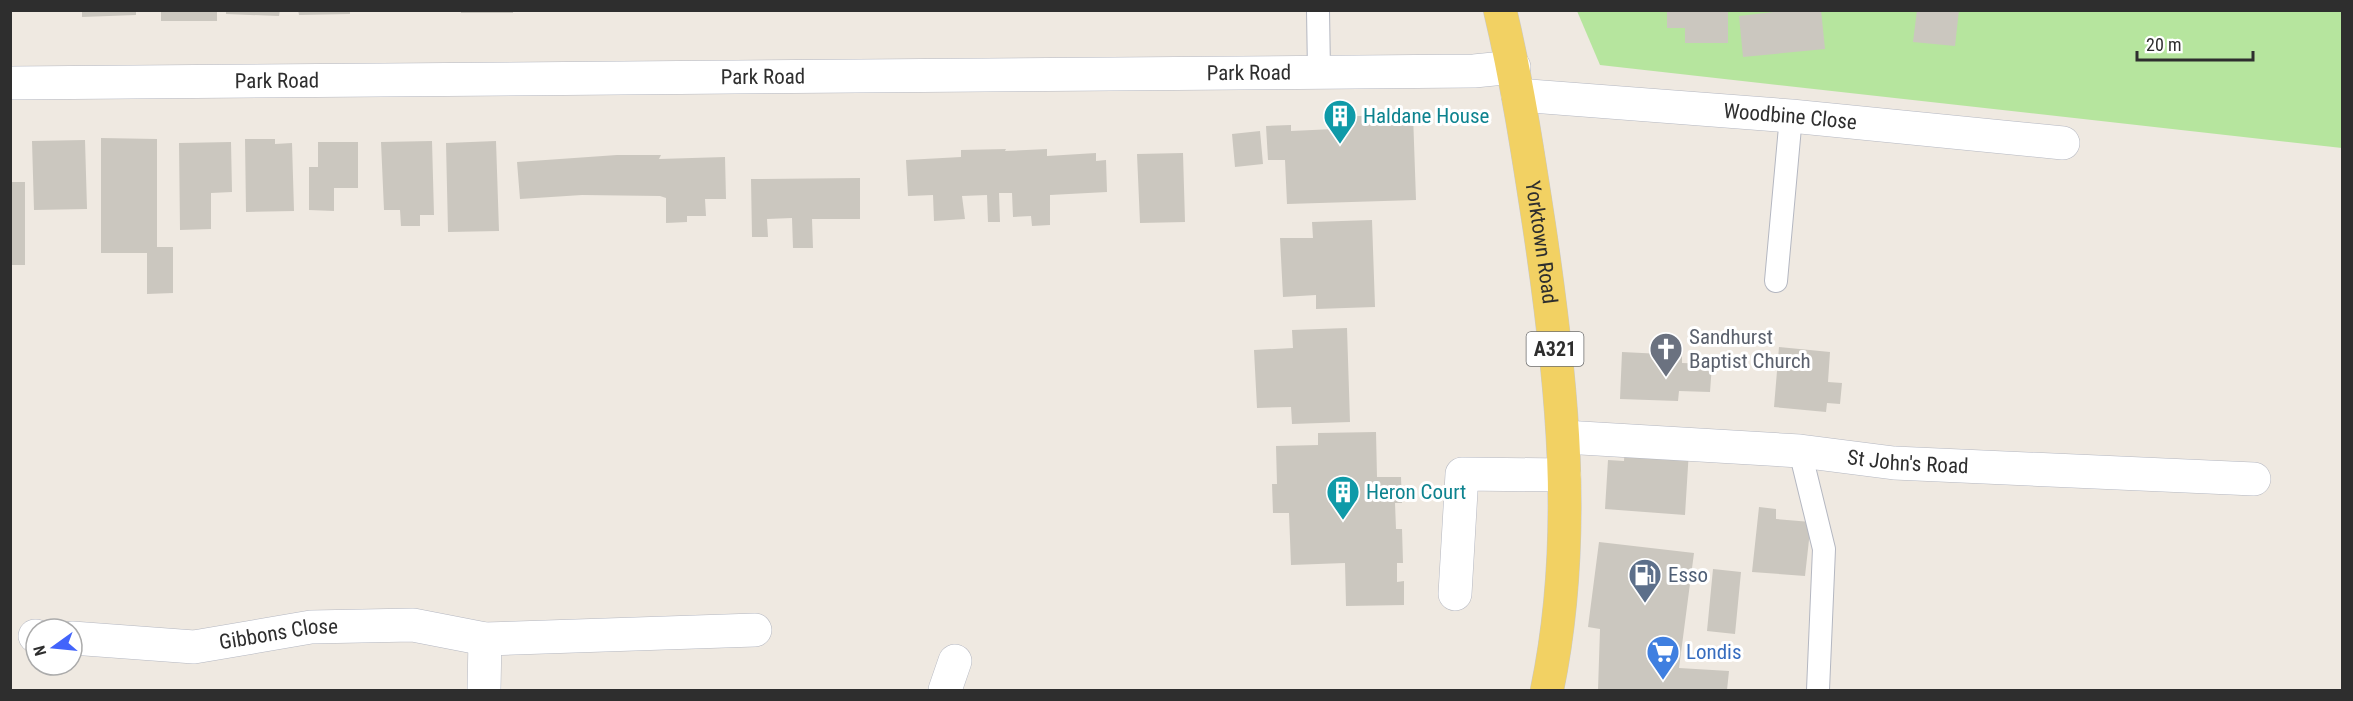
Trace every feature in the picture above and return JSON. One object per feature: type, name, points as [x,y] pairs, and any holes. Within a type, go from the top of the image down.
[{"type":"main road","name":"Yorktown Road","points":[[1500,10],[1516,81],[1549,296],[1564,438],[1565,517],[1560,599],[1547,690]]},
{"type":"street","name":"Park Road","points":[[10,83],[1474,71],[1516,81]]},
{"type":"street","name":"Woodbine Close","points":[[1516,81],[1791,116],[2063,143]]},
{"type":"street","name":"St John's Road","points":[[1564,438],[1800,451],[1894,463],[2254,479]]},
{"type":"street","points":[[1455,594],[1462,474],[1564,476]]},
{"type":"street","name":"Gibbons Close","points":[[84,639],[194,647],[311,627],[413,625],[485,639],[755,630]]},
{"type":"street","points":[[484,690],[485,639]]},
{"type":"lane","points":[[1318,10],[1319,72]]},
{"type":"lane","points":[[1776,281],[1791,116]]},
{"type":"lane","points":[[1800,451],[1824,549],[1818,690]]},
{"type":"green space","points":[[1577,11],[2342,11],[2342,148],[1600,65]]},
{"type":"building","points":[[82,10],[136,10],[136,15],[82,17]]},
{"type":"building","points":[[161,10],[217,10],[217,21],[161,21]]},
{"type":"building","points":[[226,10],[280,10],[279,16],[226,14]]},
{"type":"building","points":[[298,10],[350,10],[350,14],[299,15]]},
{"type":"building","points":[[461,10],[513,10],[513,13],[461,13]]},
{"type":"building","points":[[1667,10],[1728,10],[1728,43],[1685,43],[1685,28],[1667,28]]},
{"type":"building","points":[[1792,10],[1821,10],[1825,49],[1743,57],[1739,16]]},
{"type":"building","points":[[1917,10],[1959,10],[1955,46],[1913,42]]},
{"type":"building","name":"Haldane House","points":[[1413,114],[1416,200],[1287,204],[1285,160],[1268,160],[1266,126],[1291,125],[1291,131],[1334,129],[1333,117]]},
{"type":"building","points":[[1260,131],[1263,164],[1235,167],[1232,134]]},
{"type":"building","points":[[101,138],[157,139],[157,247],[173,247],[173,293],[147,294],[147,253],[101,253]]},
{"type":"building","points":[[245,139],[275,139],[275,144],[292,143],[294,211],[246,212]]},
{"type":"building","points":[[85,140],[87,209],[34,210],[32,141]]},
{"type":"building","points":[[432,141],[434,215],[420,215],[420,226],[401,226],[400,210],[384,210],[381,142]]},
{"type":"building","points":[[496,141],[499,231],[448,232],[446,143]]},
{"type":"building","points":[[231,142],[232,192],[211,193],[211,229],[180,230],[179,143]]},
{"type":"building","points":[[318,142],[358,142],[358,188],[334,188],[334,211],[309,210],[309,167],[318,167]]},
{"type":"building","points":[[1006,149],[1005,151],[1047,149],[1047,156],[1096,153],[1096,161],[1106,160],[1107,192],[1050,195],[1050,225],[1032,226],[1031,216],[1013,217],[1012,193],[999,193],[1000,222],[988,222],[987,195],[962,196],[965,219],[934,221],[933,195],[908,196],[906,160],[961,157],[961,150]]},
{"type":"building","points":[[1183,153],[1185,222],[1140,223],[1137,154]]},
{"type":"building","points":[[617,155],[661,155],[659,159],[725,157],[726,199],[705,199],[706,216],[687,216],[687,222],[666,223],[666,198],[660,196],[582,195],[520,199],[517,162]]},
{"type":"building","points":[[860,178],[860,219],[812,219],[813,248],[793,248],[792,218],[767,219],[768,237],[752,237],[751,179]]},
{"type":"building","points":[[10,182],[25,182],[25,265],[10,265]]},
{"type":"building","points":[[1372,220],[1375,307],[1316,309],[1316,295],[1283,297],[1280,238],[1313,238],[1312,222]]},
{"type":"building","points":[[1347,328],[1350,422],[1292,424],[1291,407],[1257,408],[1254,350],[1293,348],[1292,330]]},
{"type":"building","points":[[1779,347],[1830,352],[1828,382],[1842,383],[1840,404],[1827,403],[1826,412],[1774,407]]},
{"type":"building","name":"Sandhurst Baptist Church","points":[[1622,352],[1682,355],[1682,363],[1712,364],[1710,392],[1679,391],[1678,401],[1620,399]]},
{"type":"building","name":"Heron Court","points":[[1376,432],[1377,477],[1401,477],[1402,503],[1395,503],[1396,529],[1402,529],[1403,563],[1397,563],[1397,582],[1404,581],[1404,605],[1346,606],[1345,563],[1291,565],[1289,513],[1273,513],[1272,484],[1277,484],[1276,446],[1318,445],[1318,433]]},
{"type":"building","points":[[1625,445],[1689,450],[1685,515],[1605,509],[1608,460],[1624,461]]},
{"type":"building","points":[[1759,507],[1776,509],[1776,519],[1811,522],[1805,576],[1752,572]]},
{"type":"building","points":[[1599,542],[1694,553],[1679,668],[1729,671],[1727,690],[1598,690],[1600,629],[1588,627]]},
{"type":"building","points":[[1713,569],[1741,572],[1735,634],[1707,631]]},
{"type":"place","name":"Haldane House","points":[[1340,145]]},
{"type":"place","name":"Sandhurst Baptist Church","points":[[1666,378]]},
{"type":"place","name":"Heron Court","points":[[1343,521]]},
{"type":"place","name":"Esso","points":[[1645,604]]},
{"type":"place","name":"Londis","points":[[1663,681]]}]
